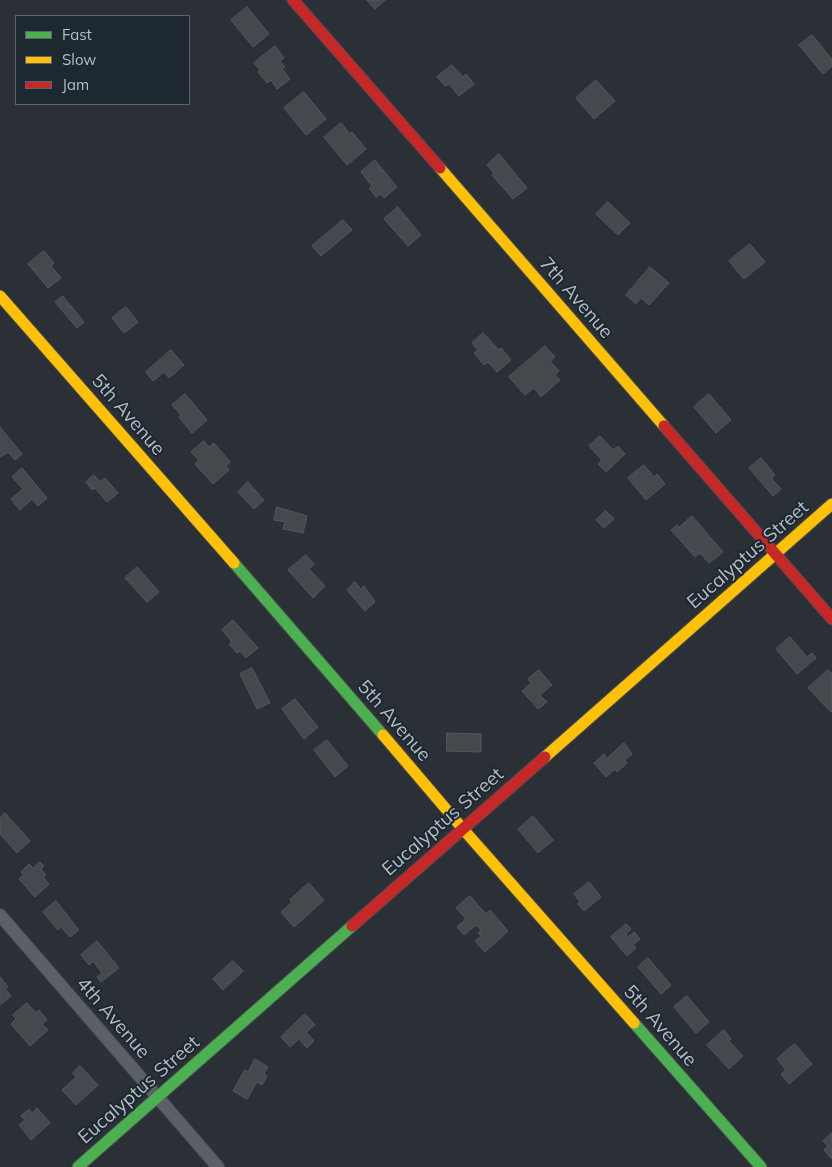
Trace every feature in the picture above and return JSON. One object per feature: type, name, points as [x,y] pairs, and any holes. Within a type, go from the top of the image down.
[{"type":"street","name":"7th Avenue","points":[[293,0],[832,619]]},
{"type":"street","name":"5th Avenue","points":[[0,296],[347,693],[463,829],[762,1167]]},
{"type":"street","name":"Eucalyptus Street","points":[[78,1167],[832,504]]},
{"type":"street","name":"4th Avenue","points":[[0,915],[218,1167]]},
{"type":"building","points":[[367,0],[385,0],[375,9]]},
{"type":"building","points":[[247,7],[269,34],[253,47],[231,20]]},
{"type":"building","points":[[812,35],[832,59],[832,66],[823,74],[799,45]]},
{"type":"building","points":[[275,46],[284,58],[280,61],[285,67],[282,69],[290,79],[277,89],[271,80],[267,83],[258,72],[260,70],[254,63]]},
{"type":"building","points":[[452,65],[463,77],[466,74],[474,84],[459,96],[449,84],[445,86],[437,77]]},
{"type":"building","points":[[596,80],[615,101],[594,119],[576,98]]},
{"type":"building","points":[[304,92],[326,119],[306,135],[284,108]]},
{"type":"building","points":[[341,123],[350,134],[352,132],[366,149],[347,165],[324,137]]},
{"type":"building","points":[[499,154],[527,188],[513,199],[492,175],[494,173],[487,165]]},
{"type":"building","points":[[375,160],[397,187],[384,198],[381,194],[376,197],[369,188],[372,186],[361,172]]},
{"type":"building","points":[[608,202],[630,223],[618,235],[596,214]]},
{"type":"building","points":[[398,207],[421,235],[408,246],[384,219]]},
{"type":"building","points":[[343,220],[352,230],[321,256],[312,246]]},
{"type":"building","points":[[750,244],[765,262],[744,279],[729,261]]},
{"type":"building","points":[[44,251],[54,263],[51,266],[61,278],[48,288],[28,264]]},
{"type":"building","points":[[650,267],[669,283],[649,305],[641,298],[636,304],[626,295]]},
{"type":"building","points":[[63,296],[84,322],[77,328],[55,302]]},
{"type":"building","points":[[126,307],[138,322],[124,333],[112,318]]},
{"type":"building","points":[[483,333],[499,350],[501,348],[511,360],[497,372],[488,362],[484,365],[474,353],[478,350],[472,343]]},
{"type":"building","points":[[545,346],[555,357],[550,361],[559,371],[555,375],[560,380],[541,397],[534,388],[525,395],[509,377]]},
{"type":"building","points":[[171,350],[184,365],[169,378],[164,372],[153,381],[146,372]]},
{"type":"building","points":[[185,394],[207,420],[192,433],[179,417],[181,415],[172,405]]},
{"type":"building","points":[[709,394],[731,420],[716,433],[694,407]]},
{"type":"building","points":[[0,427],[22,454],[15,460],[8,452],[0,457]]},
{"type":"building","points":[[600,436],[613,450],[618,446],[625,454],[606,472],[598,464],[602,460],[589,446]]},
{"type":"building","points":[[204,441],[209,447],[214,443],[230,462],[226,466],[229,470],[213,484],[195,464],[199,460],[191,452]]},
{"type":"building","points":[[761,458],[775,475],[771,478],[781,489],[773,496],[749,468]]},
{"type":"building","points":[[644,465],[654,477],[657,474],[665,484],[646,500],[628,478]]},
{"type":"building","points":[[22,468],[47,498],[38,506],[32,499],[20,510],[11,499],[23,489],[12,477]]},
{"type":"building","points":[[94,475],[100,482],[105,478],[118,493],[107,502],[95,488],[92,490],[86,482]]},
{"type":"building","points":[[248,482],[264,500],[254,509],[238,492]]},
{"type":"building","points":[[277,507],[307,516],[303,533],[283,529],[285,522],[274,520]]},
{"type":"building","points":[[606,511],[614,519],[604,528],[596,520]]},
{"type":"building","points":[[692,516],[723,552],[709,563],[700,553],[695,557],[671,530],[677,525],[679,527]]},
{"type":"building","points":[[306,555],[314,564],[309,569],[325,586],[313,598],[288,570]]},
{"type":"building","points":[[137,567],[159,592],[147,602],[125,578]]},
{"type":"building","points":[[355,582],[361,589],[364,586],[375,602],[365,611],[347,590]]},
{"type":"building","points":[[233,620],[258,648],[246,658],[240,651],[237,653],[229,644],[232,642],[222,630]]},
{"type":"building","points":[[790,637],[807,657],[812,653],[816,658],[797,674],[776,649]]},
{"type":"building","points":[[252,668],[270,703],[257,709],[240,674]]},
{"type":"building","points":[[539,670],[552,685],[540,695],[547,702],[538,709],[522,691],[531,683],[528,679]]},
{"type":"building","points":[[828,670],[832,674],[831,712],[808,688]]},
{"type":"building","points":[[295,699],[318,727],[304,739],[282,709]]},
{"type":"building","points":[[447,733],[481,734],[481,752],[447,751]]},
{"type":"building","points":[[327,740],[348,766],[335,777],[314,750]]},
{"type":"building","points":[[624,743],[632,754],[625,760],[627,763],[617,772],[615,769],[606,777],[594,763],[604,754],[607,758]]},
{"type":"building","points":[[5,813],[30,841],[17,853],[0,834],[0,818]]},
{"type":"building","points":[[533,816],[553,840],[538,853],[518,829]]},
{"type":"building","points":[[40,862],[44,866],[41,869],[46,875],[43,877],[49,884],[35,897],[19,879],[24,875],[21,872],[29,864],[33,868]]},
{"type":"building","points":[[589,882],[601,897],[584,911],[578,904],[580,902],[574,894]]},
{"type":"building","points":[[309,883],[324,900],[294,927],[281,912],[292,902],[290,900]]},
{"type":"building","points":[[470,896],[486,914],[490,910],[508,931],[485,952],[475,941],[481,936],[478,933],[481,930],[476,925],[464,935],[457,927],[466,919],[456,908]]},
{"type":"building","points":[[56,901],[79,930],[70,937],[61,927],[58,930],[43,912]]},
{"type":"building","points":[[626,924],[631,929],[626,934],[628,937],[634,932],[640,939],[633,945],[636,948],[627,956],[611,937]]},
{"type":"building","points":[[97,941],[119,968],[101,982],[97,977],[102,973],[93,961],[89,965],[81,955]]},
{"type":"building","points":[[648,958],[671,985],[661,994],[638,967]]},
{"type":"building","points":[[233,961],[243,971],[223,990],[213,979]]},
{"type":"building","points":[[0,977],[8,987],[5,989],[11,996],[0,1005]]},
{"type":"building","points":[[687,996],[709,1022],[696,1033],[674,1007]]},
{"type":"building","points":[[27,1003],[36,1013],[39,1010],[47,1020],[42,1024],[48,1030],[30,1046],[11,1024],[16,1019],[13,1015]]},
{"type":"building","points":[[305,1014],[315,1025],[306,1032],[314,1041],[307,1048],[299,1039],[290,1047],[281,1037]]},
{"type":"building","points":[[724,1030],[731,1039],[729,1041],[743,1056],[729,1069],[707,1045]]},
{"type":"building","points":[[795,1044],[812,1064],[789,1084],[781,1074],[786,1070],[777,1059]]},
{"type":"building","points":[[255,1059],[268,1067],[264,1074],[267,1076],[262,1085],[257,1082],[247,1099],[233,1091],[245,1070],[248,1072]]},
{"type":"building","points":[[80,1066],[98,1085],[76,1105],[62,1090],[76,1077],[73,1073]]},
{"type":"building","points":[[37,1108],[50,1123],[31,1140],[19,1125],[25,1120],[21,1116],[29,1109],[32,1113]]},
{"type":"building","points":[[832,1133],[831,1158],[824,1150],[828,1146],[823,1141]]},
{"type":"traffic: fast","points":[[234,563],[383,735]]},
{"type":"traffic: fast","points":[[78,1167],[352,926]]},
{"type":"traffic: fast","points":[[634,1023],[761,1167]]},
{"type":"traffic: slow","points":[[440,168],[664,426]]},
{"type":"traffic: slow","points":[[0,296],[234,563]]},
{"type":"traffic: slow","points":[[545,757],[832,504]]},
{"type":"traffic: slow","points":[[383,735],[634,1023]]},
{"type":"traffic: jam","points":[[293,0],[440,168]]},
{"type":"traffic: jam","points":[[664,426],[832,619]]},
{"type":"traffic: jam","points":[[352,926],[545,757]]}]
